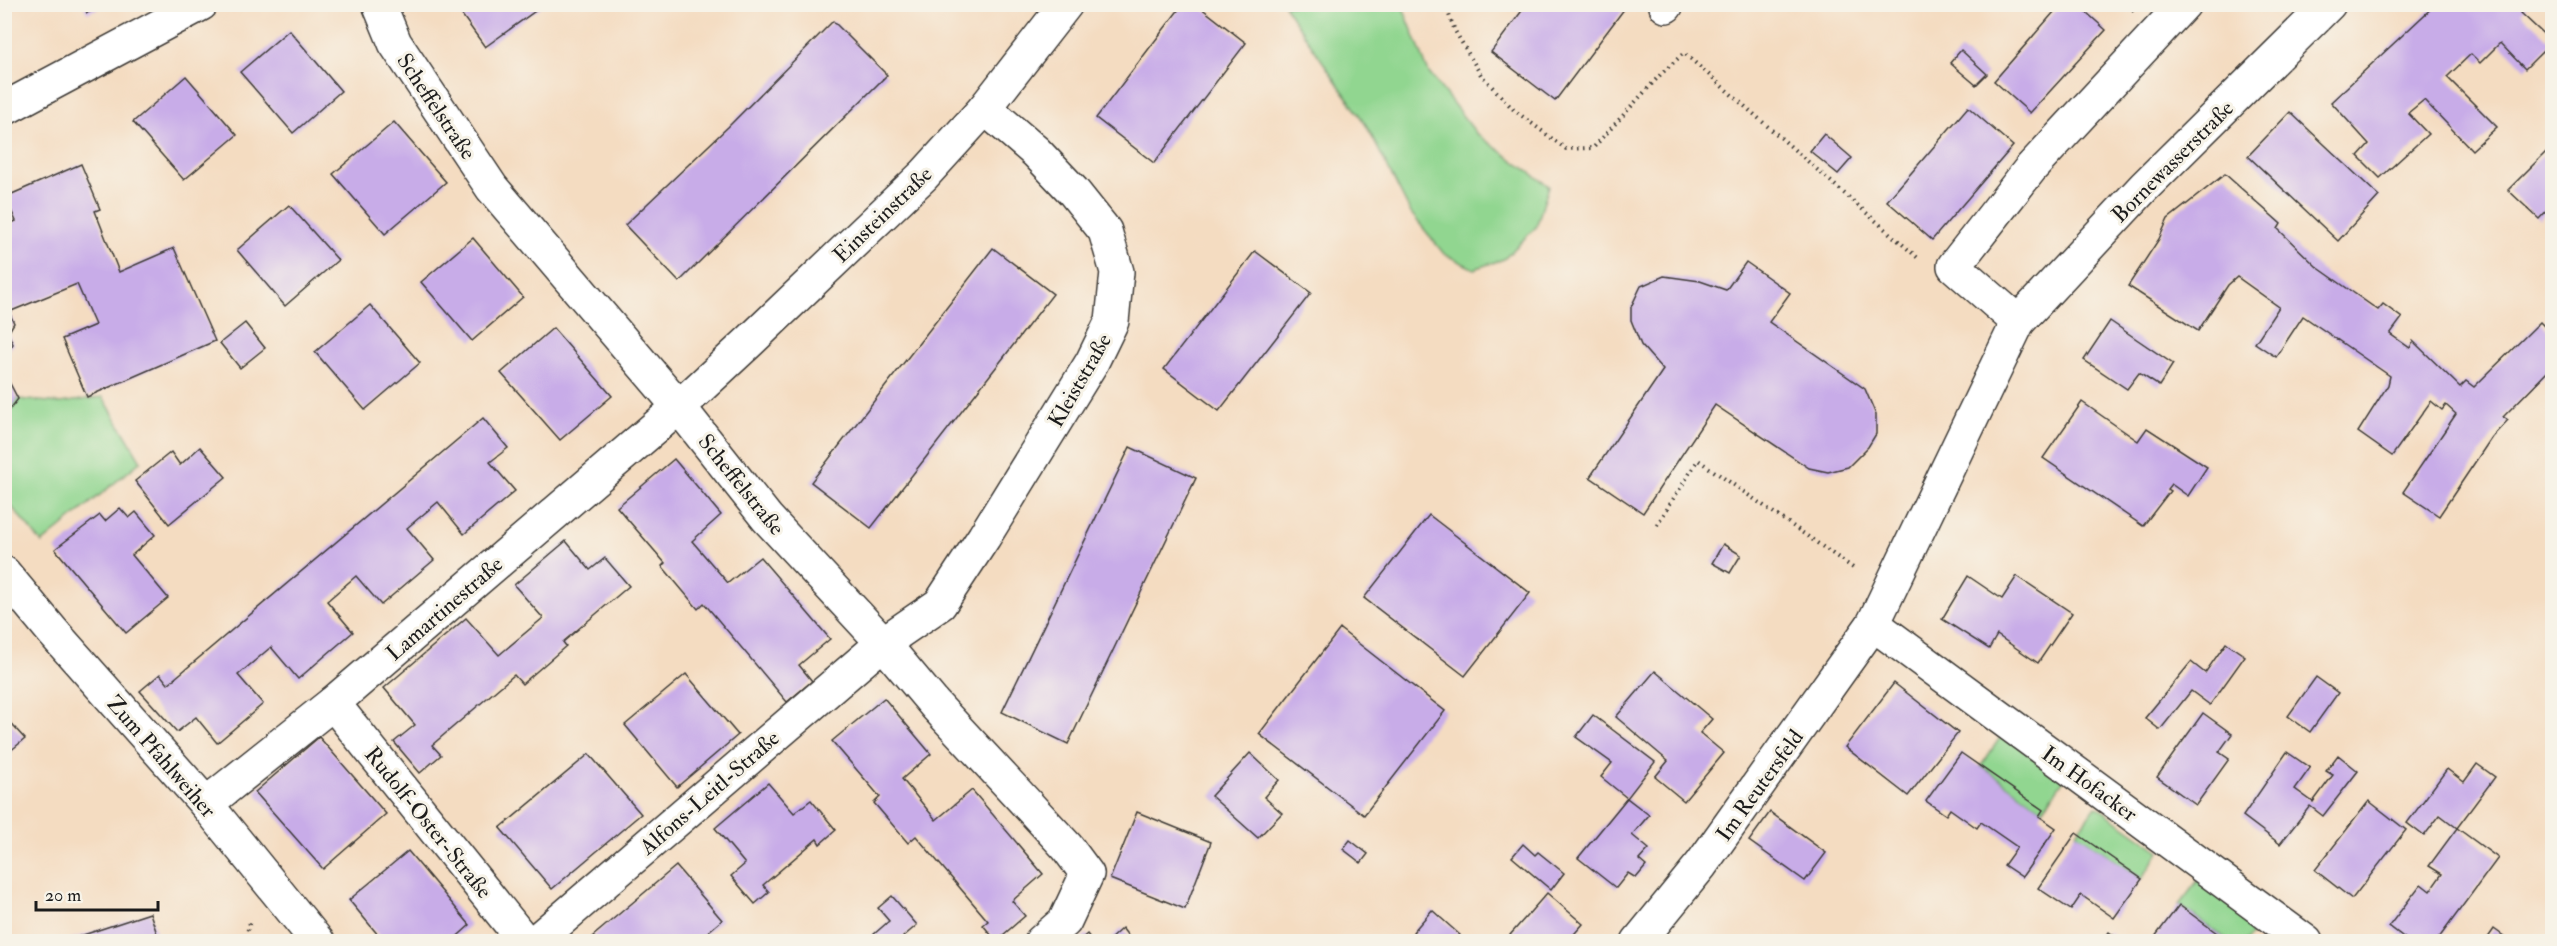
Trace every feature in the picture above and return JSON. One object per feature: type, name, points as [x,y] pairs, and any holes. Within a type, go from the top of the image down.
[{"type":"street","points":[[4,109],[56,84],[201,4]]},
{"type":"street","name":"Scheffelstraße","points":[[379,4],[395,43],[492,188],[679,407],[767,518],[883,643],[935,705],[1067,847],[1087,874],[1065,921],[1041,942]]},
{"type":"street","name":"Einsteinstraße","points":[[679,407],[924,175],[985,108],[1066,4]]},
{"type":"street","points":[[2018,322],[1954,266],[2031,168],[2184,4]]},
{"type":"street","name":"Bornewasserstraße","points":[[1873,624],[2018,322],[2144,187],[2317,9]]},
{"type":"street","name":"Kleiststraße","points":[[883,643],[940,604],[1092,362],[1112,321],[1117,272],[1105,231],[1073,191],[1036,152],[985,108]]},
{"type":"street","name":"Lamartinestraße","points":[[206,804],[333,703],[679,407]]},
{"type":"street","name":"Zum Pfahlweiher","points":[[4,573],[53,632],[206,804],[318,942]]},
{"type":"street","name":"Im Reutersfeld","points":[[1638,942],[1701,866],[1873,624]]},
{"type":"street","name":"Im Hofacker","points":[[1873,624],[2306,942]]},
{"type":"street","name":"Alfons-Leitl-Straße","points":[[535,942],[883,643]]},
{"type":"street","name":"Rudolf-Oster-Straße","points":[[333,703],[525,942]]},
{"type":"path","points":[[1445,4],[1455,31],[1481,75],[1514,110],[1566,149],[1593,148],[1661,74],[1684,54],[1931,269],[1954,266]]},
{"type":"path","points":[[1657,525],[1698,460],[1889,593]]},
{"type":"green space","points":[[1284,5],[1402,5],[1429,73],[1477,134],[1549,186],[1536,227],[1504,259],[1474,269],[1444,254],[1411,213],[1366,125]]},
{"type":"green space","points":[[103,397],[141,461],[42,543],[5,499],[5,417],[18,399],[60,403]]},
{"type":"green space","points":[[2003,733],[2065,778],[2043,810],[1981,766]]},
{"type":"green space","points":[[2096,806],[2160,851],[2142,879],[2076,833]]},
{"type":"green space","points":[[2199,879],[2260,922],[2247,941],[2229,941],[2179,905]]},
{"type":"building","points":[[83,4],[103,4],[103,6],[87,13]]},
{"type":"building","points":[[454,4],[545,4],[485,47]]},
{"type":"building","points":[[1183,4],[1196,4],[1246,43],[1154,163],[1096,118]]},
{"type":"building","points":[[1527,4],[1628,4],[1555,101],[1491,52]]},
{"type":"building","points":[[2061,4],[2077,4],[2106,30],[2030,113],[1994,81]]},
{"type":"building","points":[[2127,4],[2140,4],[2133,11]]},
{"type":"building","points":[[2436,4],[2530,4],[2521,13],[2552,42],[2525,69],[2500,43],[2480,63],[2471,54],[2447,77],[2497,127],[2472,150],[2424,100],[2408,113],[2428,134],[2380,178],[2358,156],[2369,144],[2331,102]]},
{"type":"building","points":[[833,21],[887,75],[679,282],[625,225],[728,127]]},
{"type":"building","points":[[289,30],[341,91],[293,133],[240,72]]},
{"type":"building","points":[[1961,50],[1987,74],[1976,85],[1950,63]]},
{"type":"building","points":[[186,76],[237,135],[184,180],[133,122]]},
{"type":"building","points":[[1968,107],[2013,146],[1932,240],[1887,201]]},
{"type":"building","points":[[2290,112],[2379,196],[2338,241],[2248,156]]},
{"type":"building","points":[[394,122],[446,182],[385,234],[333,174]]},
{"type":"building","points":[[1824,134],[1852,158],[1838,174],[1810,151]]},
{"type":"building","points":[[2552,146],[2552,205],[2539,219],[2508,190]]},
{"type":"building","points":[[81,164],[100,209],[95,211],[119,272],[174,248],[215,341],[87,397],[62,339],[95,325],[77,284],[9,312],[14,323],[8,333],[13,344],[4,358],[4,226],[16,221],[5,197]]},
{"type":"building","points":[[2225,174],[2281,224],[2278,229],[2317,267],[2378,310],[2383,304],[2402,318],[2390,334],[2410,348],[2413,341],[2460,387],[2466,381],[2474,387],[2540,322],[2552,334],[2552,367],[2503,417],[2508,420],[2492,437],[2439,516],[2403,492],[2456,414],[2446,405],[2442,410],[2431,401],[2392,456],[2358,432],[2388,385],[2390,376],[2303,316],[2276,357],[2255,343],[2279,307],[2237,277],[2228,285],[2198,331],[2128,286],[2159,239],[2168,219]]},
{"type":"building","points":[[289,205],[338,260],[285,306],[237,250]]},
{"type":"building","points":[[473,238],[523,297],[472,341],[421,282]]},
{"type":"building","points":[[993,248],[1053,294],[871,528],[811,482]]},
{"type":"building","points":[[1255,251],[1311,293],[1219,411],[1164,369]]},
{"type":"building","points":[[1746,262],[1790,293],[1769,322],[1865,389],[1876,415],[1876,434],[1868,447],[1848,467],[1828,472],[1809,468],[1715,405],[1643,513],[1590,477],[1663,370],[1641,345],[1631,320],[1631,307],[1641,286],[1664,276],[1700,281],[1726,290]]},
{"type":"building","points":[[370,305],[420,363],[365,410],[315,352]]},
{"type":"building","points":[[2110,321],[2173,364],[2159,386],[2139,373],[2127,389],[2084,360]]},
{"type":"building","points":[[245,323],[265,348],[240,368],[220,343]]},
{"type":"building","points":[[553,328],[612,396],[560,440],[501,373]]},
{"type":"building","points":[[4,372],[18,399],[4,417]]},
{"type":"building","points":[[2082,402],[2138,441],[2147,428],[2207,467],[2188,496],[2171,484],[2167,489],[2170,491],[2143,526],[2043,458]]},
{"type":"building","points":[[483,418],[508,448],[490,462],[515,491],[464,534],[438,502],[407,528],[434,560],[381,605],[356,576],[327,601],[353,632],[298,679],[271,647],[238,675],[263,704],[217,743],[196,717],[177,732],[140,691],[160,674],[168,684]]},
{"type":"building","points":[[200,447],[226,477],[169,524],[135,481],[171,452],[180,465]]},
{"type":"building","points":[[1130,447],[1196,478],[1068,744],[1002,712]]},
{"type":"building","points":[[674,459],[721,515],[692,541],[728,583],[760,557],[830,639],[799,665],[812,681],[787,702],[704,603],[698,609],[662,566],[665,563],[617,507]]},
{"type":"building","points":[[120,508],[129,518],[136,512],[155,535],[132,555],[168,598],[126,633],[55,549],[100,515],[105,521]]},
{"type":"building","points":[[1429,515],[1530,593],[1465,676],[1364,598]]},
{"type":"building","points":[[566,541],[590,570],[605,558],[629,586],[563,642],[566,646],[522,684],[514,675],[432,745],[441,755],[420,773],[394,742],[415,725],[384,688],[466,618],[499,655],[543,618],[514,585]]},
{"type":"building","points":[[1723,544],[1741,555],[1730,573],[1712,563]]},
{"type":"building","points":[[1968,576],[2002,599],[2017,576],[2072,613],[2038,663],[1997,635],[1989,649],[1942,619]]},
{"type":"building","points":[[1340,629],[1445,711],[1364,815],[1259,734]]},
{"type":"building","points":[[2226,643],[2245,656],[2210,705],[2191,691],[2160,730],[2145,718],[2191,662],[2205,673]]},
{"type":"building","points":[[1655,671],[1712,719],[1700,733],[1724,753],[1684,801],[1655,777],[1668,761],[1616,717]]},
{"type":"building","points":[[686,674],[738,735],[677,787],[625,725]]},
{"type":"building","points":[[2316,677],[2338,693],[2310,732],[2288,716]]},
{"type":"building","points":[[1894,683],[1958,733],[1908,796],[1845,747]]},
{"type":"building","points":[[884,698],[931,754],[902,779],[936,820],[972,790],[1043,874],[1012,901],[1025,916],[996,941],[983,925],[988,921],[916,836],[908,843],[874,803],[880,797],[832,741]]},
{"type":"building","points":[[2203,713],[2232,734],[2219,752],[2229,759],[2196,805],[2157,777]]},
{"type":"building","points":[[1593,715],[1655,762],[1627,798],[1601,777],[1612,763],[1576,737]]},
{"type":"building","points":[[4,716],[25,739],[4,756]]},
{"type":"building","points":[[319,737],[386,814],[323,869],[255,792]]},
{"type":"building","points":[[2287,752],[2310,768],[2295,789],[2313,802],[2333,775],[2326,771],[2338,755],[2358,771],[2323,816],[2310,806],[2280,844],[2243,816]]},
{"type":"building","points":[[1250,753],[1279,780],[1264,797],[1282,813],[1258,838],[1211,796]]},
{"type":"building","points":[[1961,753],[2043,810],[2039,816],[2056,828],[2022,877],[2004,865],[2017,847],[1981,822],[1977,828],[1950,809],[1946,815],[1926,801]]},
{"type":"building","points":[[589,754],[641,814],[552,889],[500,828]]},
{"type":"building","points":[[2477,764],[2495,777],[2457,828],[2440,815],[2424,836],[2407,823],[2447,769],[2464,782]]},
{"type":"building","points":[[768,783],[794,813],[811,800],[836,830],[820,844],[817,839],[763,885],[769,892],[755,904],[731,876],[745,864],[715,828]]},
{"type":"building","points":[[1627,798],[1649,815],[1632,835],[1649,849],[1639,860],[1646,866],[1636,878],[1628,873],[1616,888],[1578,858]]},
{"type":"building","points":[[2369,801],[2406,830],[2352,899],[2315,870]]},
{"type":"building","points":[[1137,812],[1211,842],[1185,909],[1110,879]]},
{"type":"building","points":[[1770,812],[1826,853],[1805,881],[1749,841]]},
{"type":"building","points":[[2457,828],[2498,858],[2436,942],[2410,942],[2389,926],[2421,884],[2430,891],[2442,874],[2429,866]]},
{"type":"building","points":[[2076,833],[2142,879],[2114,918],[2081,895],[2071,910],[2038,888]]},
{"type":"building","points":[[1350,840],[1368,854],[1361,863],[1343,849]]},
{"type":"building","points":[[1523,844],[1535,855],[1538,852],[1564,873],[1551,890],[1512,857]]},
{"type":"building","points":[[408,851],[470,925],[451,942],[384,942],[349,900]]},
{"type":"building","points":[[676,866],[722,920],[696,942],[598,942],[593,936]]},
{"type":"building","points":[[1547,893],[1583,924],[1567,942],[1517,942],[1510,935]]},
{"type":"building","points":[[892,896],[917,925],[903,937],[907,942],[865,942],[889,921],[878,908]]},
{"type":"building","points":[[2179,905],[2229,942],[2151,942]]},
{"type":"building","points":[[1432,910],[1460,935],[1455,942],[1423,942],[1413,932]]},
{"type":"building","points":[[150,913],[159,940],[173,936],[175,942],[62,942]]},
{"type":"building","points":[[1122,928],[1133,942],[1107,942]]},
{"type":"building","points":[[2494,929],[2512,942],[2485,942]]},
{"type":"building","points":[[2109,932],[2123,942],[2102,942]]},
{"type":"building","points":[[1087,934],[1093,942],[1078,942]]},
{"type":"building","points":[[1694,934],[1703,942],[1687,942]]}]
